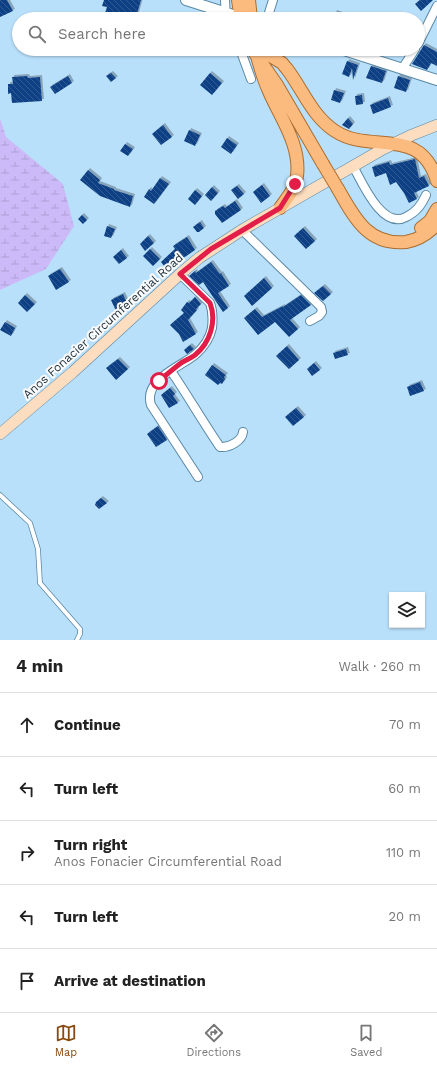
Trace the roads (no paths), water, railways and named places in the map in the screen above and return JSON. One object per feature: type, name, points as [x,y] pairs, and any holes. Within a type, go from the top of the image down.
[{"type":"main road","points":[[233,12],[238,0]]},
{"type":"main road","points":[[249,0],[250,12]]},
{"type":"main road","points":[[260,56],[268,89],[282,118],[297,160],[295,184],[280,208]]},
{"type":"main road","points":[[262,56],[284,81],[341,187],[354,216],[362,227],[380,239],[390,242],[409,242],[428,233],[437,224]]},
{"type":"main road","points":[[267,56],[282,63],[296,80],[309,104],[326,124],[335,131],[345,136],[366,141],[396,143],[413,149],[423,155],[431,166],[437,181]]},
{"type":"main road","name":"Anos Fonacier Circumferential Road","points":[[0,434],[73,372],[180,274],[211,249],[353,166],[396,143],[437,124]]},
{"type":"main road","points":[[341,187],[368,222],[375,228],[391,234],[407,234],[415,231],[430,221],[437,209]]},
{"type":"street","points":[[186,0],[218,12]]},
{"type":"street","points":[[225,0],[229,12]]},
{"type":"street","points":[[269,12],[273,0]]},
{"type":"street","points":[[425,30],[437,6]]},
{"type":"street","points":[[243,56],[251,79]]},
{"type":"street","points":[[362,56],[437,80]]},
{"type":"street","points":[[402,69],[410,56]]},
{"type":"street","points":[[353,166],[379,209],[387,217],[394,220],[403,219],[418,210],[426,195]]},
{"type":"street","points":[[242,230],[320,306],[322,312],[319,316],[310,321]]},
{"type":"street","points":[[180,274],[210,303],[212,309],[211,331],[203,347],[195,355],[159,381],[149,394],[151,405],[198,477]]},
{"type":"street","points":[[171,371],[220,447],[228,447],[239,440],[243,436],[243,432]]},
{"type":"lane","points":[[0,495],[30,523],[38,549],[40,583],[80,629],[80,634],[77,640]]}]
